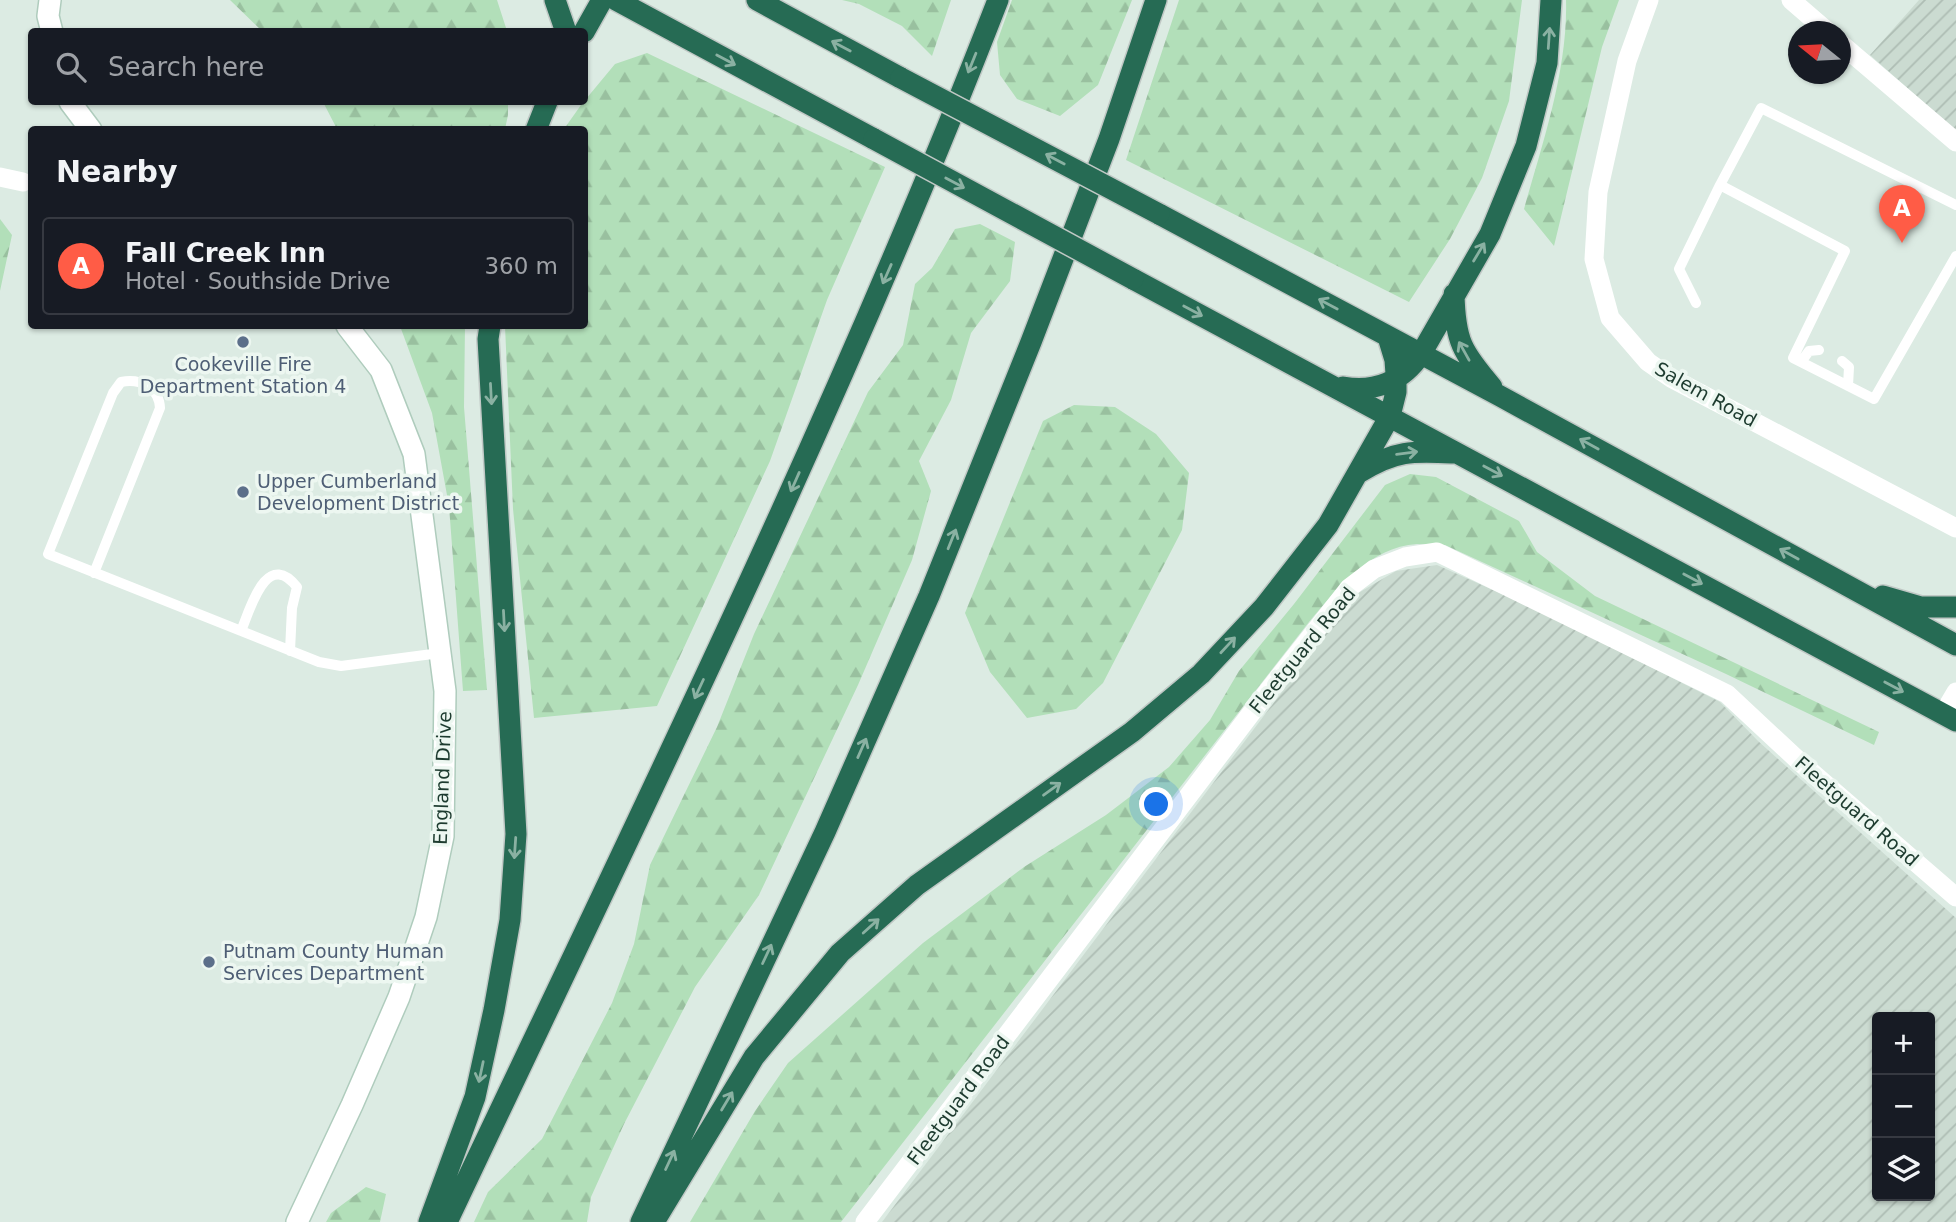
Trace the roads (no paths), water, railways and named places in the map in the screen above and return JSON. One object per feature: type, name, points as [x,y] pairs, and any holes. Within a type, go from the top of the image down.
[{"type":"highway","points":[[555,0],[565,28]]},
{"type":"highway","points":[[586,28],[602,0]]},
{"type":"highway","points":[[616,0],[1950,717]]},
{"type":"highway","points":[[641,0],[665,27]]},
{"type":"highway","points":[[757,0],[1500,396],[1956,645]]},
{"type":"highway","points":[[447,1222],[774,530],[893,261],[998,0]]},
{"type":"highway","points":[[641,1222],[825,832],[929,596],[1109,139],[1156,0]]},
{"type":"highway","points":[[1331,385],[1365,389],[1384,385],[1410,368],[1421,354],[1490,234],[1526,146],[1547,63],[1551,0]]},
{"type":"highway","points":[[538,126],[546,105]]},
{"type":"highway","points":[[1454,294],[1458,339],[1467,358],[1500,396]]},
{"type":"highway","points":[[429,1222],[475,1097],[510,920],[516,835],[490,329]]},
{"type":"highway","points":[[654,1222],[754,1057],[841,953],[917,885],[1132,732],[1201,674],[1280,586],[1328,525],[1390,416],[1396,392],[1396,378],[1395,360],[1388,337]]},
{"type":"highway","points":[[1359,473],[1380,460],[1402,452],[1460,453]]},
{"type":"highway","points":[[1830,577],[1922,607],[1956,607]]},
{"type":"street","points":[[50,0],[48,16],[51,28]]},
{"type":"street","name":"Salem Road","points":[[1648,0],[1628,61],[1598,192],[1594,259],[1610,318],[1648,362],[1671,378],[1956,528]]},
{"type":"street","points":[[1791,0],[1815,21]]},
{"type":"street","points":[[1851,52],[1956,142]]},
{"type":"street","points":[[72,105],[88,126]]},
{"type":"street","points":[[0,177],[23,181]]},
{"type":"street","name":"England Drive","points":[[297,1222],[399,997],[426,917],[443,836],[444,691],[414,454],[381,370],[349,329]]},
{"type":"street","name":"Fleetguard Road","points":[[865,1222],[1260,701],[1349,588],[1374,569],[1405,556],[1437,552],[1727,694],[1801,763],[1956,897]]},
{"type":"street","points":[[1950,717],[1956,692]]},
{"type":"lane","points":[[1696,303],[1679,269],[1761,108],[1956,205]]},
{"type":"lane","points":[[1720,185],[1845,251],[1793,358],[1874,399],[1956,256]]},
{"type":"lane","points":[[1801,362],[1809,351],[1819,350]]},
{"type":"lane","points":[[1842,361],[1849,367],[1848,386]]},
{"type":"lane","points":[[94,573],[160,408],[157,393],[152,388],[128,380],[121,382],[113,393],[48,554],[94,573],[241,631],[319,663],[341,666],[441,653]]},
{"type":"lane","points":[[241,631],[262,583],[268,576],[286,578],[297,587],[292,608],[290,651]]},
{"type":"place","name":"Fall Creek Inn","points":[[1902,243]]},
{"type":"place","name":"Cookeville Fire Department Station 4","points":[[243,342]]},
{"type":"place","name":"Upper Cumberland Development District","points":[[243,492]]},
{"type":"place","name":"Putnam County Human Services Department","points":[[209,962]]}]
